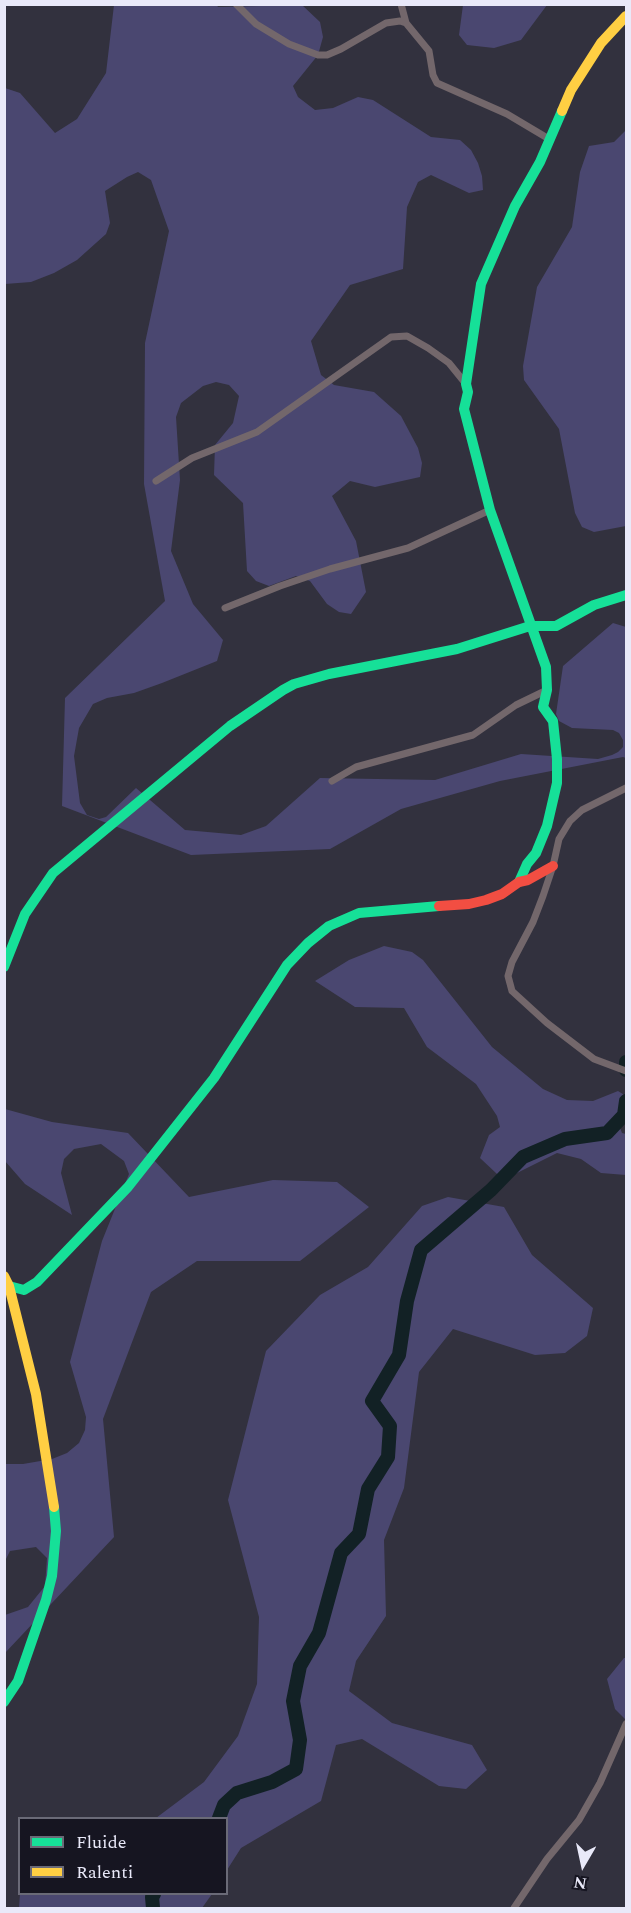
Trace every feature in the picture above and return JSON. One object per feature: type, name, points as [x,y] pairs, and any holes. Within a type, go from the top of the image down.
[{"type":"street","points":[[236,4],[256,24],[289,44],[318,55],[327,56],[386,23],[400,21],[406,23]]},
{"type":"street","points":[[401,4],[406,23],[429,51],[433,75],[437,83],[507,114],[549,140]]},
{"type":"street","points":[[466,384],[481,284],[515,206],[536,169],[571,90],[605,37],[627,16]]},
{"type":"street","points":[[156,481],[192,458],[257,432],[390,337],[407,336],[449,363],[466,384],[468,392],[464,409],[490,510],[546,667],[543,707],[552,721],[557,759],[556,783],[547,826],[537,853],[527,864],[519,882]]},
{"type":"street","points":[[225,608],[330,569],[408,548],[490,510]]},
{"type":"street","points":[[4,967],[25,914],[53,873],[230,726],[294,684],[329,674],[457,649],[530,626],[556,627],[594,605],[627,595]]},
{"type":"street","points":[[332,781],[356,767],[473,735],[516,705],[546,690]]},
{"type":"street","points":[[627,788],[582,810],[570,821],[559,839],[553,866],[533,922],[512,962],[508,976],[510,985],[520,1000],[594,1059],[627,1071]]},
{"type":"street","points":[[7,1281],[24,1290],[37,1282],[128,1187],[214,1078],[282,971],[318,935],[330,926],[359,913],[477,902],[502,894],[519,882],[528,880],[553,866]]},
{"type":"street","points":[[4,1702],[18,1680],[46,1600],[52,1576],[56,1531],[52,1486],[36,1394],[7,1281]]},
{"type":"street","points":[[514,1908],[547,1859],[579,1820],[600,1783],[627,1724]]},
{"type":"shaded area","points":[[216,4],[218,7],[302,5],[320,22],[323,37],[318,55],[293,86],[298,97],[315,110],[333,108],[358,97],[373,100],[431,137],[460,140],[471,150],[478,163],[483,190],[469,193],[431,175],[418,182],[407,207],[403,269],[350,285],[311,341],[321,375],[334,385],[374,392],[401,416],[418,448],[422,463],[420,477],[375,487],[350,481],[332,496],[356,541],[366,592],[351,614],[339,612],[327,604],[310,581],[296,576],[269,586],[256,581],[247,571],[243,503],[214,475],[215,445],[233,423],[239,396],[229,385],[216,382],[203,386],[181,403],[176,417],[180,480],[171,551],[193,604],[223,640],[217,661],[134,693],[107,698],[93,704],[79,728],[74,756],[80,803],[87,815],[99,819],[106,817],[136,788],[185,830],[241,835],[266,826],[320,778],[435,780],[521,754],[598,759],[612,755],[623,747],[623,740],[619,733],[613,730],[572,728],[559,721],[556,714],[563,666],[613,623],[626,627],[626,758],[500,781],[401,809],[330,849],[191,855],[62,806],[65,698],[165,601],[144,484],[145,343],[169,231],[151,180],[138,172],[105,191],[110,223],[106,234],[77,260],[54,273],[31,282],[5,284],[5,88],[20,93],[55,133],[77,119],[106,73],[114,5]]},
{"type":"shaded area","points":[[463,4],[547,5],[521,40],[494,48],[467,45],[459,35]]},
{"type":"shaded area","points":[[626,130],[626,526],[594,532],[582,527],[575,513],[559,429],[524,380],[523,366],[537,287],[572,227],[580,172],[589,146],[614,142]]},
{"type":"shaded area","points":[[384,946],[412,952],[423,960],[492,1047],[543,1089],[567,1100],[593,1101],[618,1091],[626,1096],[626,1104],[617,1120],[622,1133],[626,1134],[626,1175],[601,1173],[581,1159],[557,1153],[511,1176],[497,1174],[480,1158],[489,1135],[500,1127],[497,1116],[476,1084],[427,1047],[404,1008],[355,1007],[315,981],[349,960]]},
{"type":"shaded area","points":[[5,1109],[52,1122],[128,1133],[189,1197],[273,1180],[337,1182],[369,1207],[300,1261],[197,1261],[151,1292],[103,1419],[114,1537],[5,1653],[5,1615],[28,1607],[45,1586],[47,1558],[36,1547],[10,1551],[5,1561],[5,1464],[23,1464],[52,1459],[67,1453],[79,1443],[85,1430],[86,1417],[70,1362],[102,1241],[129,1174],[124,1161],[101,1144],[74,1149],[64,1159],[61,1173],[72,1215],[25,1184],[5,1161]]},
{"type":"shaded area","points":[[448,1197],[504,1207],[532,1255],[593,1308],[587,1336],[565,1353],[535,1355],[453,1329],[419,1372],[404,1488],[384,1540],[386,1616],[356,1661],[349,1691],[392,1723],[472,1745],[487,1770],[466,1789],[439,1786],[362,1739],[336,1745],[321,1801],[241,1848],[228,1868],[228,1817],[157,1817],[204,1782],[238,1736],[257,1684],[259,1617],[228,1500],[266,1351],[320,1295],[368,1267],[422,1206]]},
{"type":"shaded area","points":[[626,1658],[626,1720],[615,1709],[607,1679]]},
{"type":"shaded area","points":[[20,1895],[211,1895],[202,1908],[19,1908]]},
{"type":"waterway","points":[[626,1062],[626,1070]]},
{"type":"waterway","points":[[219,1817],[224,1805],[237,1793],[272,1782],[296,1769],[300,1740],[293,1701],[300,1666],[319,1633],[341,1553],[359,1534],[368,1489],[388,1457],[390,1426],[372,1401],[399,1355],[407,1301],[421,1250],[491,1190],[523,1157],[565,1139],[607,1133],[624,1115],[626,1101]]},
{"type":"waterway","points":[[153,1895],[153,1908]]},
{"type":"traffic: fast","points":[[519,882],[527,864],[536,853],[547,826],[557,783],[553,721],[543,707],[547,690],[546,667],[490,510],[464,409],[481,284],[515,206],[540,162],[562,111]]},
{"type":"traffic: fast","points":[[4,967],[25,914],[53,873],[230,726],[283,690],[294,684],[329,674],[457,649],[530,626],[556,626],[594,605],[626,595]]},
{"type":"traffic: fast","points":[[9,1286],[24,1290],[37,1282],[128,1187],[214,1078],[287,965],[308,943],[329,926],[359,913],[439,906]]},
{"type":"traffic: fast","points":[[4,1702],[18,1681],[46,1600],[52,1576],[56,1531],[54,1507]]},
{"type":"traffic: slow","points":[[562,111],[571,90],[601,43],[626,16]]},
{"type":"traffic: slow","points":[[4,1276],[9,1286],[36,1394],[54,1507]]},
{"type":"traffic: jam","points":[[439,906],[469,904],[486,900],[502,894],[519,882],[528,880],[553,866]]}]
